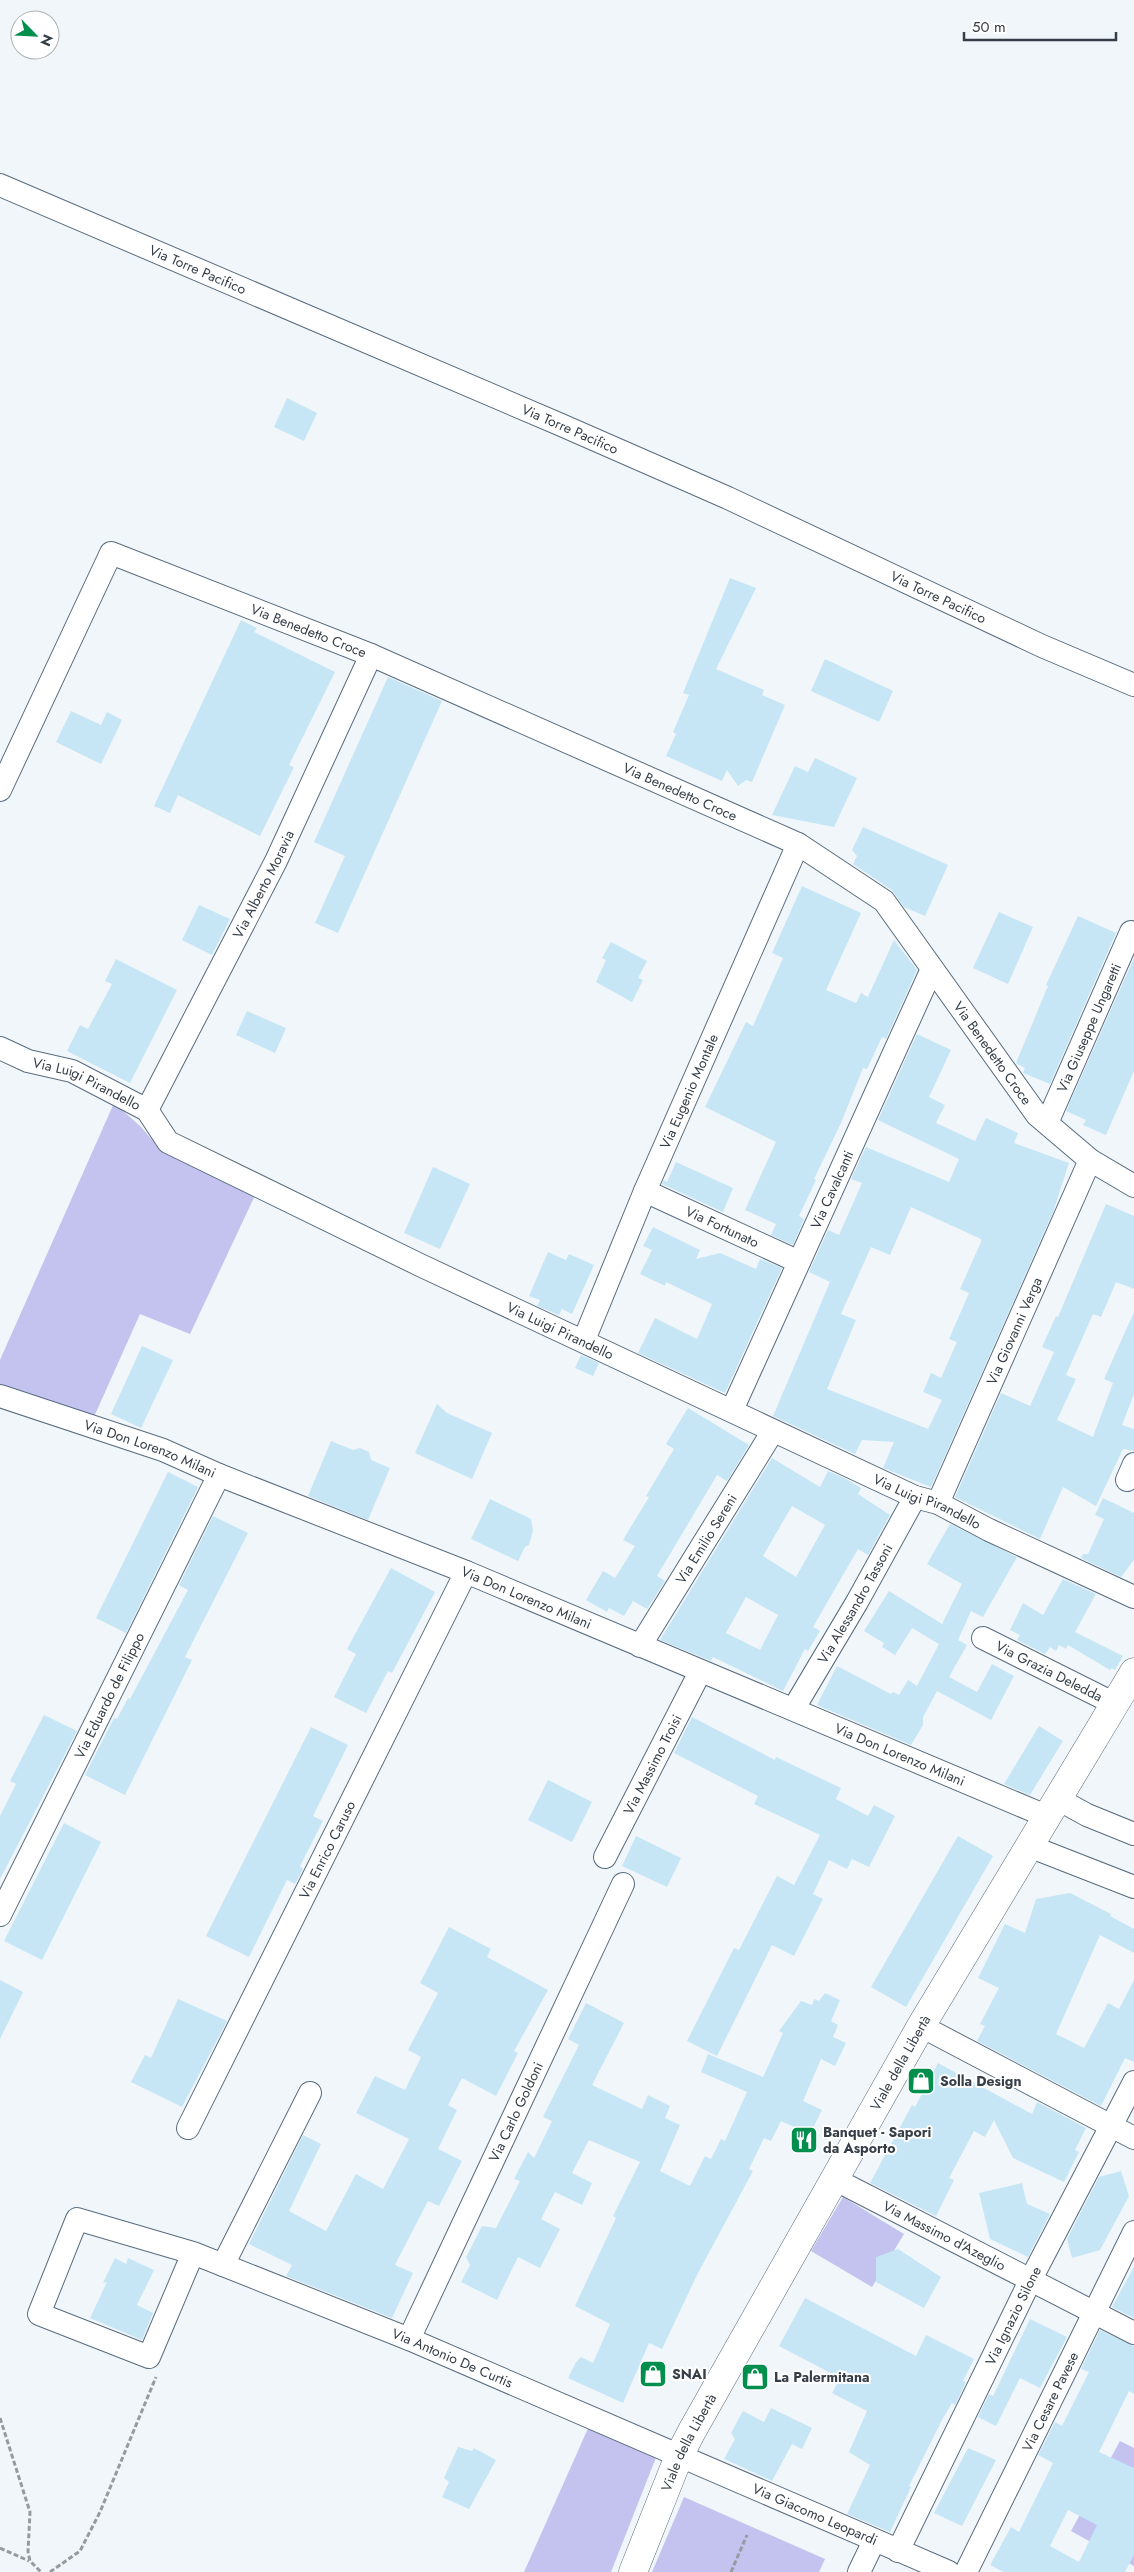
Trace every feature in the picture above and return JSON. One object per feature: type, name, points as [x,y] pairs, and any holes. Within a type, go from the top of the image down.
[{"type":"main road","name":"Viale della Libertà","points":[[633,2572],[679,2456],[921,2026],[1134,1672]]},
{"type":"street","name":"Via Torre Pacifico","points":[[0,186],[559,424],[779,522],[1042,646],[1134,685]]},
{"type":"street","name":"Via Benedetto Croce","points":[[0,790],[111,553],[371,655],[798,844],[884,901],[1037,1115],[1090,1160],[1134,1186]]},
{"type":"street","name":"Via Alberto Moravia","points":[[147,1110],[276,860],[371,655]]},
{"type":"street","name":"Via Eugenio Montale","points":[[584,1340],[645,1191],[798,844]]},
{"type":"street","name":"Via Giuseppe Ungaretti","points":[[1047,1123],[1132,932]]},
{"type":"street","name":"Via Cavalcanti","points":[[732,1410],[932,969]]},
{"type":"street","name":"Via Luigi Pirandello","points":[[0,1048],[28,1061],[72,1071],[147,1110],[168,1142],[420,1265],[584,1340],[915,1497],[938,1503],[989,1530],[1134,1597]]},
{"type":"street","name":"Via Giovanni Verga","points":[[938,1503],[1090,1160]]},
{"type":"street","name":"Via Fortunato","points":[[645,1191],[799,1262]]},
{"type":"street","name":"Via Don Lorenzo Milani","points":[[0,1396],[163,1450],[219,1475],[466,1572],[700,1672],[1052,1808],[1087,1815],[1134,1834]]},
{"type":"street","name":"Via Emilio Sereni","points":[[640,1646],[773,1431]]},
{"type":"street","name":"Via Eduardo de Filippo","points":[[0,1916],[219,1475]]},
{"type":"street","name":"Via Alessandro Tassoni","points":[[794,1708],[857,1602],[915,1497]]},
{"type":"street","name":"Via Enrico Caruso","points":[[188,2128],[466,1572]]},
{"type":"street","name":"Via Grazia Deledda","points":[[983,1638],[1115,1704]]},
{"type":"street","name":"Via Massimo Troisi","points":[[605,1857],[700,1672]]},
{"type":"street","points":[[1029,1846],[1134,1887]]},
{"type":"street","name":"Via Carlo Goldoni","points":[[408,2339],[623,1884]]},
{"type":"street","points":[[921,2026],[1134,2138]]},
{"type":"street","name":"Via Ignazio Silone","points":[[898,2551],[1030,2281],[1134,2082]]},
{"type":"street","points":[[223,2265],[310,2092]]},
{"type":"street","name":"Via Massimo d'Azeglio","points":[[834,2180],[1134,2333]]},
{"type":"street","name":"Via Antonio De Curtis","points":[[154,2346],[149,2357],[39,2314],[77,2219],[193,2253],[408,2339],[679,2456]]},
{"type":"street","name":"Via Cesare Pavese","points":[[966,2572],[1093,2311],[1134,2232]]},
{"type":"street","points":[[154,2346],[193,2253]]},
{"type":"street","name":"Via Giacomo Leopardi","points":[[679,2456],[949,2572]]},
{"type":"street","points":[[859,2572],[874,2541]]},
{"type":"path","points":[[50,2572],[80,2551],[100,2512],[158,2372],[159,2354],[154,2346]]},
{"type":"path","points":[[0,2418],[30,2512],[28,2552],[30,2561]]},
{"type":"path","points":[[731,2572],[747,2535]]},
{"type":"path","points":[[0,2548],[30,2561],[41,2572]]},
{"type":"shaded area","points":[[114,1103],[140,1126],[156,1144],[257,1191],[190,1334],[140,1314],[93,1419],[0,1389],[0,1360]]},
{"type":"shaded area","points":[[843,2197],[904,2234],[872,2287],[811,2251]]},
{"type":"shaded area","points":[[590,2424],[657,2455],[611,2572],[524,2572]]},
{"type":"shaded area","points":[[1120,2441],[1134,2448],[1134,2566],[1071,2531]]},
{"type":"shaded area","points":[[684,2497],[825,2559],[819,2572],[652,2572]]},
{"type":"building","points":[[287,398],[317,413],[304,441],[274,427]]},
{"type":"building","points":[[730,578],[756,588],[716,669],[764,690],[762,695],[785,705],[752,782],[746,780],[738,786],[727,770],[722,781],[666,756],[676,734],[673,732],[689,695],[683,693]]},
{"type":"building","points":[[241,620],[257,628],[254,632],[335,672],[289,765],[294,767],[260,836],[178,795],[170,813],[154,806]]},
{"type":"building","points":[[825,659],[893,691],[879,722],[811,691]]},
{"type":"building","points":[[388,677],[442,701],[338,933],[315,923],[345,856],[314,842]]},
{"type":"building","points":[[71,711],[101,725],[107,712],[122,720],[101,764],[56,742]]},
{"type":"building","points":[[815,758],[857,778],[834,827],[772,815],[795,766],[808,772]]},
{"type":"building","points":[[863,827],[948,865],[925,916],[904,907],[892,890],[853,864],[857,856],[852,850]]},
{"type":"building","points":[[802,886],[861,913],[826,990],[856,1003],[861,993],[868,997],[894,940],[917,970],[886,1039],[882,1037],[867,1069],[863,1068],[841,1123],[814,1179],[816,1180],[799,1216],[804,1219],[793,1245],[771,1235],[776,1224],[745,1210],[776,1142],[705,1107],[746,1022],[753,1026],[783,958],[772,953]]},
{"type":"building","points":[[199,905],[230,919],[212,955],[182,940]]},
{"type":"building","points":[[999,912],[1033,927],[1008,984],[973,968]]},
{"type":"building","points":[[1078,916],[1116,933],[1050,1084],[1023,1073],[1025,1068],[1016,1063],[1048,986],[1046,985]]},
{"type":"building","points":[[611,942],[647,961],[638,978],[643,980],[632,1002],[596,982],[606,960],[602,958]]},
{"type":"building","points":[[1134,958],[1134,1071],[1106,1135],[1083,1125],[1086,1120],[1066,1111]]},
{"type":"building","points":[[116,959],[177,990],[130,1083],[67,1051],[80,1025],[88,1029],[112,984],[105,981]]},
{"type":"building","points":[[247,1011],[286,1028],[275,1053],[236,1035]]},
{"type":"building","points":[[917,1034],[951,1050],[929,1097],[945,1105],[936,1123],[975,1141],[986,1118],[1018,1133],[1014,1143],[1069,1163],[1053,1212],[931,1487],[883,1468],[894,1442],[862,1440],[855,1454],[773,1416],[830,1282],[809,1272],[828,1230],[839,1235],[862,1183],[851,1179],[866,1147],[949,1182],[959,1159],[878,1120]],"holes":[[[911,1207],[981,1239],[960,1289],[969,1293],[949,1339],[957,1342],[941,1378],[931,1373],[923,1392],[942,1400],[928,1429],[827,1389],[856,1320],[841,1314],[871,1247],[890,1255]]]},
{"type":"building","points":[[676,1162],[733,1188],[723,1212],[662,1184],[664,1180],[667,1182]]},
{"type":"building","points":[[433,1167],[470,1184],[440,1249],[404,1233]]},
{"type":"building","points":[[1106,1204],[1134,1216],[1134,1289],[1116,1282],[1101,1317],[1093,1314],[1066,1375],[1076,1379],[1057,1420],[1093,1437],[1113,1383],[1104,1379],[1134,1312],[1134,1394],[1122,1425],[1134,1429],[1134,1451],[1123,1449],[1096,1506],[1063,1487],[1040,1539],[955,1497],[1001,1393],[1030,1406],[1054,1352],[1042,1347],[1056,1316],[1058,1317]]},
{"type":"building","points":[[653,1227],[700,1250],[696,1259],[720,1253],[756,1269],[760,1259],[782,1268],[725,1393],[638,1353],[655,1318],[697,1339],[712,1304],[666,1282],[665,1286],[640,1274],[652,1250],[643,1246]]},
{"type":"building","points":[[548,1252],[566,1260],[569,1254],[594,1265],[572,1314],[562,1309],[559,1315],[537,1306],[540,1300],[529,1296]]},
{"type":"building","points":[[142,1346],[173,1360],[141,1428],[111,1414]]},
{"type":"building","points":[[581,1355],[599,1363],[593,1376],[575,1368]]},
{"type":"building","points":[[437,1404],[447,1413],[492,1433],[472,1479],[415,1453]]},
{"type":"building","points":[[688,1408],[749,1445],[727,1481],[717,1475],[657,1576],[665,1581],[647,1609],[633,1601],[624,1616],[609,1608],[607,1612],[586,1600],[603,1571],[615,1578],[635,1546],[623,1540],[649,1497],[646,1496],[674,1449],[666,1444]]},
{"type":"building","points":[[331,1441],[353,1450],[360,1448],[369,1452],[371,1460],[390,1468],[368,1520],[308,1496]]},
{"type":"building","points":[[772,1458],[820,1487],[828,1471],[844,1478],[861,1488],[858,1494],[890,1515],[868,1555],[858,1549],[813,1627],[820,1631],[808,1651],[805,1649],[783,1691],[713,1657],[711,1661],[660,1640]],"holes":[[[792,1506],[825,1525],[796,1577],[763,1556]],[[746,1597],[778,1615],[760,1650],[726,1633]]]},
{"type":"building","points":[[168,1472],[198,1487],[126,1633],[96,1618]]},
{"type":"building","points":[[1103,1498],[1134,1513],[1134,1560],[1121,1577],[1081,1558],[1083,1554],[1088,1554],[1104,1519],[1095,1515]]},
{"type":"building","points":[[490,1499],[531,1519],[533,1531],[529,1545],[525,1547],[518,1561],[471,1539]]},
{"type":"building","points":[[213,1516],[248,1533],[185,1657],[192,1660],[125,1795],[85,1775],[114,1718],[117,1719],[128,1698],[130,1699],[188,1590],[179,1585]]},
{"type":"building","points":[[950,1524],[1017,1557],[983,1617],[971,1611],[958,1640],[967,1645],[949,1677],[977,1692],[992,1664],[1014,1676],[991,1720],[937,1691],[923,1717],[923,1725],[911,1745],[817,1705],[837,1666],[891,1694],[893,1692],[899,1695],[908,1680],[917,1686],[939,1644],[912,1628],[895,1655],[882,1647],[884,1643],[864,1631],[889,1591],[942,1624],[962,1584],[927,1564]]},
{"type":"building","points":[[391,1568],[435,1592],[392,1673],[388,1671],[366,1713],[334,1697],[356,1654],[347,1649]]},
{"type":"building","points":[[1063,1579],[1096,1594],[1075,1632],[1123,1656],[1115,1670],[1112,1668],[1110,1670],[1068,1645],[1066,1649],[1059,1645],[1056,1651],[1050,1647],[1045,1654],[1017,1640],[1020,1635],[1010,1630],[1023,1603],[1043,1615]]},
{"type":"building","points":[[44,1715],[77,1731],[0,1879],[0,1816],[16,1784],[10,1781]]},
{"type":"building","points":[[692,1717],[775,1760],[776,1757],[841,1788],[836,1799],[868,1816],[874,1805],[895,1816],[869,1867],[852,1859],[847,1869],[829,1860],[813,1894],[823,1899],[794,1956],[772,1945],[717,2056],[687,2041],[734,1948],[739,1950],[777,1876],[794,1885],[820,1835],[754,1804],[758,1796],[674,1753]]},
{"type":"building","points":[[1039,1726],[1063,1741],[1030,1795],[1004,1784]]},
{"type":"building","points":[[311,1727],[348,1745],[313,1816],[323,1821],[300,1866],[303,1869],[295,1884],[287,1880],[249,1957],[206,1936]]},
{"type":"building","points":[[548,1780],[592,1802],[572,1842],[528,1820]]},
{"type":"building","points":[[64,1823],[101,1842],[42,1960],[4,1941]]},
{"type":"building","points":[[636,1836],[681,1858],[667,1887],[622,1866]]},
{"type":"building","points":[[958,1836],[993,1856],[906,2007],[871,1987]]},
{"type":"building","points":[[1070,1893],[1111,1914],[1110,1916],[1134,1929],[1134,1953],[1100,1935],[1056,2034],[1084,2048],[1108,2003],[1119,2009],[1134,1980],[1134,2062],[1125,2058],[1101,2106],[977,2041],[985,2026],[980,2024],[999,1988],[978,1978],[1005,1924],[1025,1933],[1036,1899]]},
{"type":"building","points":[[449,1927],[491,1949],[487,1957],[548,1990],[514,2051],[518,2053],[496,2096],[462,2078],[448,2105],[457,2110],[438,2149],[462,2161],[439,2206],[428,2201],[395,2265],[413,2273],[392,2318],[286,2276],[292,2265],[249,2244],[303,2135],[321,2144],[289,2211],[326,2231],[356,2174],[383,2189],[409,2139],[356,2113],[375,2076],[405,2090],[421,2057],[408,2050],[438,1993],[420,1983]]},
{"type":"building","points":[[0,1980],[23,1992],[0,2039]]},
{"type":"building","points":[[825,1993],[840,2000],[831,2021],[838,2025],[833,2037],[846,2043],[835,2066],[821,2059],[803,2101],[822,2110],[810,2134],[781,2121],[771,2141],[764,2138],[749,2169],[753,2171],[698,2273],[662,2349],[649,2343],[623,2403],[568,2378],[576,2362],[581,2357],[593,2363],[610,2324],[575,2306],[616,2218],[613,2216],[640,2162],[589,2140],[572,2173],[592,2183],[582,2205],[555,2192],[541,2219],[560,2229],[540,2268],[518,2257],[497,2300],[461,2282],[470,2265],[466,2257],[482,2226],[496,2228],[520,2181],[514,2179],[528,2152],[534,2158],[552,2121],[543,2117],[579,2045],[568,2039],[586,2003],[624,2023],[592,2085],[642,2109],[648,2095],[670,2106],[665,2118],[680,2125],[660,2171],[690,2186],[705,2156],[711,2159],[721,2139],[725,2141],[747,2092],[701,2072],[708,2054],[763,2077],[783,2033],[779,2031],[801,2001],[812,2005],[814,1999],[819,2001]]},
{"type":"building","points":[[178,1999],[227,2021],[182,2107],[131,2082],[145,2055],[151,2058]]},
{"type":"building","points":[[938,2063],[1032,2114],[1037,2102],[1086,2128],[1075,2150],[1079,2152],[1064,2182],[1013,2158],[994,2120],[985,2137],[974,2131],[949,2178],[954,2180],[936,2216],[870,2183],[912,2105],[915,2107]]},
{"type":"building","points":[[1121,2171],[1129,2196],[1100,2250],[1072,2258],[1067,2239],[1099,2177]]},
{"type":"building","points":[[1022,2183],[1027,2204],[1050,2214],[1028,2257],[990,2239],[979,2193]]},
{"type":"building","points":[[898,2249],[941,2277],[924,2308],[876,2282],[876,2257]]},
{"type":"building","points":[[115,2258],[126,2264],[128,2258],[154,2270],[137,2305],[153,2313],[142,2340],[90,2318],[107,2282],[103,2283]]},
{"type":"building","points":[[1134,2267],[1134,2318],[1112,2307]]},
{"type":"building","points":[[805,2298],[916,2356],[926,2335],[974,2359],[963,2381],[966,2382],[955,2405],[952,2403],[942,2420],[909,2486],[911,2487],[890,2532],[847,2514],[870,2465],[849,2452],[867,2411],[832,2393],[840,2378],[779,2346]]},
{"type":"building","points":[[1030,2319],[1067,2337],[1040,2388],[1020,2378],[996,2426],[978,2417],[989,2394],[993,2396]]},
{"type":"building","points":[[1100,2330],[1134,2346],[1134,2394],[1129,2391],[1099,2452],[1134,2468],[1134,2555],[1125,2572],[1003,2572],[990,2565],[1011,2527],[1019,2532],[1053,2463],[1038,2455],[1055,2422],[1062,2426],[1089,2372],[1081,2369]],"holes":[[[1068,2510],[1097,2525],[1079,2562],[1050,2546]]]},
{"type":"building","points":[[771,2408],[812,2428],[802,2449],[792,2444],[772,2481],[724,2459],[735,2439],[731,2433],[743,2411],[764,2422]]},
{"type":"building","points":[[458,2447],[472,2451],[474,2448],[496,2460],[469,2509],[442,2497],[449,2482],[444,2478]]},
{"type":"building","points":[[968,2448],[996,2460],[962,2526],[934,2513]]},
{"type":"place","name":"Solla Design","points":[[921,2081]]},
{"type":"place","name":"Banquet - Sapori da Asporto","points":[[804,2140]]},
{"type":"place","name":"SNAI","points":[[653,2374]]},
{"type":"place","name":"La Palermitana","points":[[755,2377]]}]
